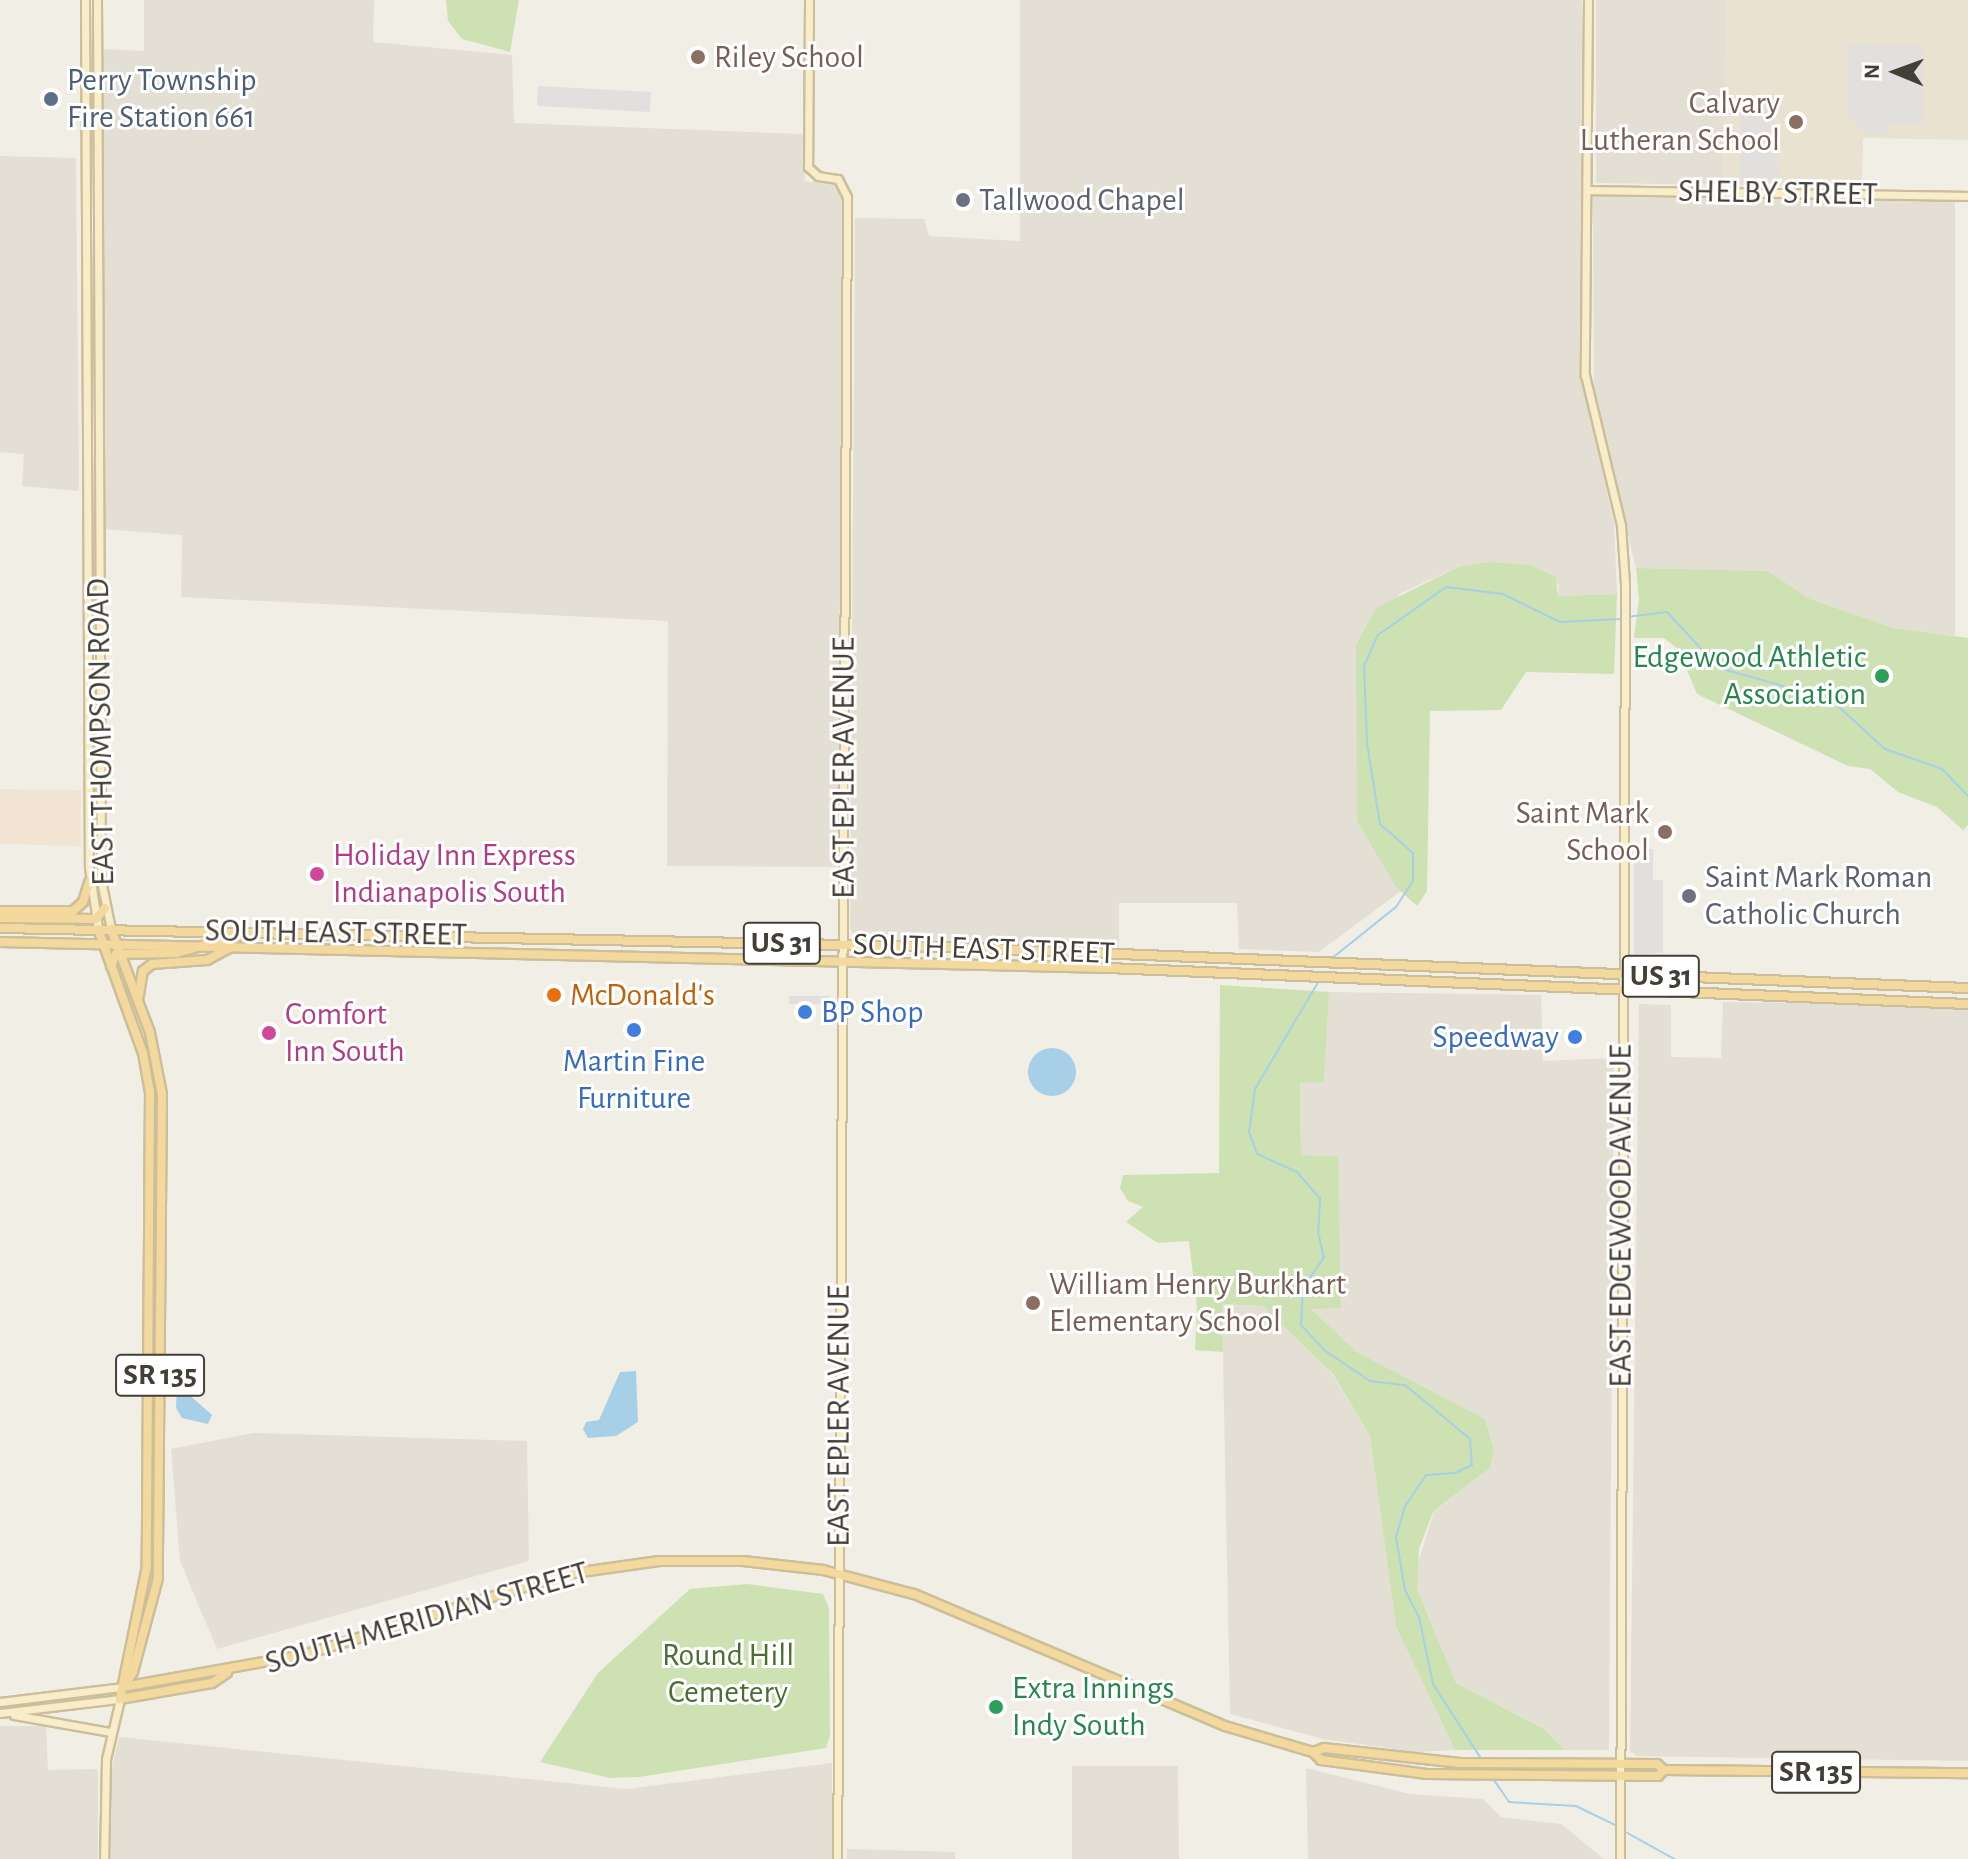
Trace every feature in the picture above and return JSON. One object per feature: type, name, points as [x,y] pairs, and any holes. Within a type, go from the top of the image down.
[{"type":"main road","name":"EAST THOMPSON ROAD","points":[[85,0],[89,882],[97,924],[143,1053],[150,1091],[147,1566],[123,1687],[110,1732],[103,1787],[104,1859]]},
{"type":"main road","name":"EAST THOMPSON ROAD","points":[[97,0],[99,537],[105,908],[155,1051],[162,1094],[159,1551],[152,1609],[133,1672],[123,1687]]},
{"type":"main road","name":"EAST EPLER AVENUE","points":[[809,0],[808,167],[818,176],[838,179],[847,197],[837,1859]]},
{"type":"main road","name":"EAST EDGEWOOD AVENUE","points":[[1588,0],[1585,375],[1621,525],[1625,602],[1620,1859]]},
{"type":"main road","name":"SHELBY STREET","points":[[1588,190],[1968,196]]},
{"type":"main road","points":[[87,535],[99,537]]},
{"type":"main road","points":[[0,911],[73,911],[83,902],[89,882]]},
{"type":"main road","points":[[0,918],[97,924],[105,908]]},
{"type":"main road","name":"SOUTH EAST STREET","points":[[0,928],[97,924],[111,929],[842,945],[1968,988]]},
{"type":"main road","points":[[194,946],[253,932]]},
{"type":"main road","name":"SOUTH EAST STREET","points":[[0,942],[103,944],[118,948],[194,946],[843,960],[1968,1004]]},
{"type":"main road","points":[[138,999],[147,967],[207,960],[231,947]]},
{"type":"main road","points":[[111,966],[118,948]]},
{"type":"main road","name":"SOUTH MERIDIAN STREET","points":[[4,1713],[120,1699],[212,1683],[227,1673],[335,1647],[516,1587],[598,1568],[721,1560],[838,1573],[937,1602],[1225,1726],[1313,1752],[1321,1760],[1380,1770],[1467,1775],[1658,1776],[1664,1770]]},
{"type":"main road","name":"SOUTH MERIDIAN STREET","points":[[0,1702],[123,1687],[212,1670],[227,1673]]},
{"type":"main road","name":"SOUTH MERIDIAN STREET","points":[[4,1713],[110,1732]]},
{"type":"main road","name":"SOUTH MERIDIAN STREET","points":[[1313,1752],[1324,1748],[1460,1763],[1657,1764],[1664,1770],[1968,1773]]},
{"type":"shaded area","points":[[144,0],[374,0],[373,42],[512,55],[514,123],[803,134],[805,181],[836,184],[843,190],[838,867],[667,866],[668,621],[181,597],[182,535],[104,529],[101,49],[144,51]]},
{"type":"shaded area","points":[[1020,0],[1582,0],[1581,379],[1614,523],[1617,594],[1558,596],[1559,585],[1489,562],[1458,567],[1399,594],[1396,887],[1401,891],[1319,952],[1239,949],[1237,903],[1119,903],[1119,948],[857,938],[850,929],[855,218],[924,219],[929,236],[1020,241]]},
{"type":"shaded area","points":[[1596,0],[1727,0],[1723,185],[1596,183]]},
{"type":"shaded area","points":[[1727,0],[1968,0],[1968,140],[1863,138],[1862,188],[1723,185]]},
{"type":"shaded area","points":[[1849,45],[1923,46],[1922,125],[1888,125],[1887,135],[1868,135],[1848,114]]},
{"type":"shaded area","points":[[538,86],[651,92],[650,112],[537,106]]},
{"type":"shaded area","points":[[1740,97],[1759,97],[1775,106],[1774,151],[1781,179],[1741,183]]},
{"type":"shaded area","points":[[0,156],[76,158],[79,491],[22,486],[24,454],[0,452]]},
{"type":"shaded area","points":[[1593,196],[1955,202],[1955,636],[1894,628],[1810,599],[1768,571],[1636,568],[1594,398]]},
{"type":"shaded area","points":[[0,789],[81,790],[81,846],[0,844]]},
{"type":"shaded area","points":[[1634,849],[1653,849],[1653,880],[1663,880],[1663,953],[1634,954]]},
{"type":"shaded area","points":[[1329,992],[1541,995],[1543,1061],[1614,1058],[1609,1750],[1564,1750],[1542,1727],[1456,1683],[1417,1589],[1417,1566],[1434,1512],[1490,1468],[1494,1450],[1485,1419],[1357,1352],[1310,1308],[1337,1156],[1301,1155],[1300,1082],[1324,1082]]},
{"type":"shaded area","points":[[789,996],[830,996],[827,1004],[789,1004]]},
{"type":"shaded area","points":[[1723,1002],[1968,1005],[1968,1761],[1636,1756],[1630,1751],[1639,1004],[1671,1005],[1671,1057],[1721,1058]]},
{"type":"shaded area","points":[[1222,1304],[1263,1306],[1301,1340],[1332,1374],[1370,1436],[1396,1627],[1455,1750],[1416,1752],[1323,1739],[1230,1714]]},
{"type":"shaded area","points":[[253,1433],[527,1441],[529,1561],[217,1649],[180,1561],[171,1449]]},
{"type":"shaded area","points":[[0,1726],[46,1726],[48,1770],[98,1769],[98,1859],[0,1859]]},
{"type":"shaded area","points":[[119,1737],[626,1789],[832,1763],[832,1859],[110,1859],[110,1775]]},
{"type":"shaded area","points":[[1072,1766],[1178,1766],[1179,1859],[1072,1859]]},
{"type":"shaded area","points":[[1306,1768],[1410,1794],[1483,1799],[1501,1817],[1561,1824],[1604,1859],[1308,1859]]},
{"type":"shaded area","points":[[847,1849],[955,1852],[955,1859],[847,1859]]},
{"type":"green space","points":[[446,0],[519,0],[510,52],[462,39],[448,21]]},
{"type":"green space","points":[[1489,562],[1530,565],[1556,577],[1558,596],[1617,594],[1614,674],[1526,672],[1501,710],[1430,711],[1427,891],[1417,906],[1396,887],[1357,821],[1356,645],[1376,608],[1458,567]]},
{"type":"green space","name":"Edgewood Athletic Association","points":[[1636,568],[1768,571],[1810,599],[1894,628],[1968,638],[1968,825],[1963,830],[1937,807],[1898,792],[1870,769],[1848,766],[1697,694],[1678,649],[1664,638],[1634,638],[1639,599]]},
{"type":"green space","points":[[1220,985],[1329,992],[1324,1082],[1300,1083],[1301,1155],[1338,1156],[1341,1308],[1311,1309],[1357,1352],[1485,1419],[1494,1450],[1490,1468],[1433,1512],[1419,1549],[1417,1589],[1456,1683],[1543,1728],[1564,1750],[1455,1750],[1396,1627],[1370,1436],[1333,1374],[1263,1306],[1222,1304],[1223,1352],[1195,1350],[1197,1308],[1189,1241],[1158,1243],[1126,1222],[1143,1207],[1128,1201],[1120,1188],[1123,1175],[1219,1173]]},
{"type":"green space","name":"Round Hill Cemetery","points":[[747,1584],[823,1594],[829,1608],[830,1735],[826,1748],[639,1777],[610,1778],[540,1762],[598,1673],[690,1589]]},
{"type":"water","points":[[1052,1048],[1069,1055],[1076,1072],[1069,1089],[1052,1096],[1035,1089],[1028,1072],[1035,1055]]},
{"type":"water","points":[[636,1371],[638,1422],[616,1436],[588,1438],[583,1429],[586,1422],[599,1420],[620,1372]]},
{"type":"water","points":[[177,1384],[212,1415],[208,1424],[182,1418],[176,1408]]},
{"type":"waterway","points":[[1331,959],[1396,907],[1413,881],[1413,853],[1380,824],[1367,744],[1364,666],[1378,635],[1446,587],[1503,594],[1560,622],[1621,619]]},
{"type":"waterway","points":[[1627,617],[1667,612],[1719,668],[1830,699],[1885,749],[1942,769],[1968,796]]},
{"type":"waterway","points":[[1320,979],[1255,1089],[1249,1132],[1257,1154],[1297,1172],[1320,1198],[1318,1232],[1324,1257],[1303,1288],[1301,1325],[1324,1350],[1370,1381],[1405,1385],[1470,1439],[1472,1465],[1455,1473],[1426,1475],[1405,1506],[1396,1537],[1405,1590],[1419,1617],[1433,1684],[1482,1760]]},
{"type":"waterway","points":[[1491,1776],[1509,1802],[1576,1806],[1617,1826]]},
{"type":"waterway","points":[[1622,1830],[1674,1859]]},
{"type":"place","name":"Riley School","points":[[698,57]]},
{"type":"place","name":"Perry Township Fire Station 661","points":[[51,99]]},
{"type":"place","name":"Calvary Lutheran School","points":[[1796,122]]},
{"type":"place","name":"Tallwood Chapel","points":[[963,200]]},
{"type":"place","name":"Edgewood Athletic Association","points":[[1882,676]]},
{"type":"place","name":"Saint Mark School","points":[[1665,832]]},
{"type":"place","name":"Holiday Inn Express Indianapolis South","points":[[317,874]]},
{"type":"place","name":"Saint Mark Roman Catholic Church","points":[[1689,896]]},
{"type":"place","name":"McDonald's","points":[[554,995]]},
{"type":"place","name":"BP Shop","points":[[805,1012]]},
{"type":"place","name":"Martin Fine Furniture","points":[[634,1030]]},
{"type":"place","name":"Comfort Inn South","points":[[269,1033]]},
{"type":"place","name":"Speedway","points":[[1575,1037]]},
{"type":"place","name":"William Henry Burkhart Elementary School","points":[[1033,1303]]},
{"type":"place","name":"Extra Innings Indy South","points":[[996,1707]]}]
